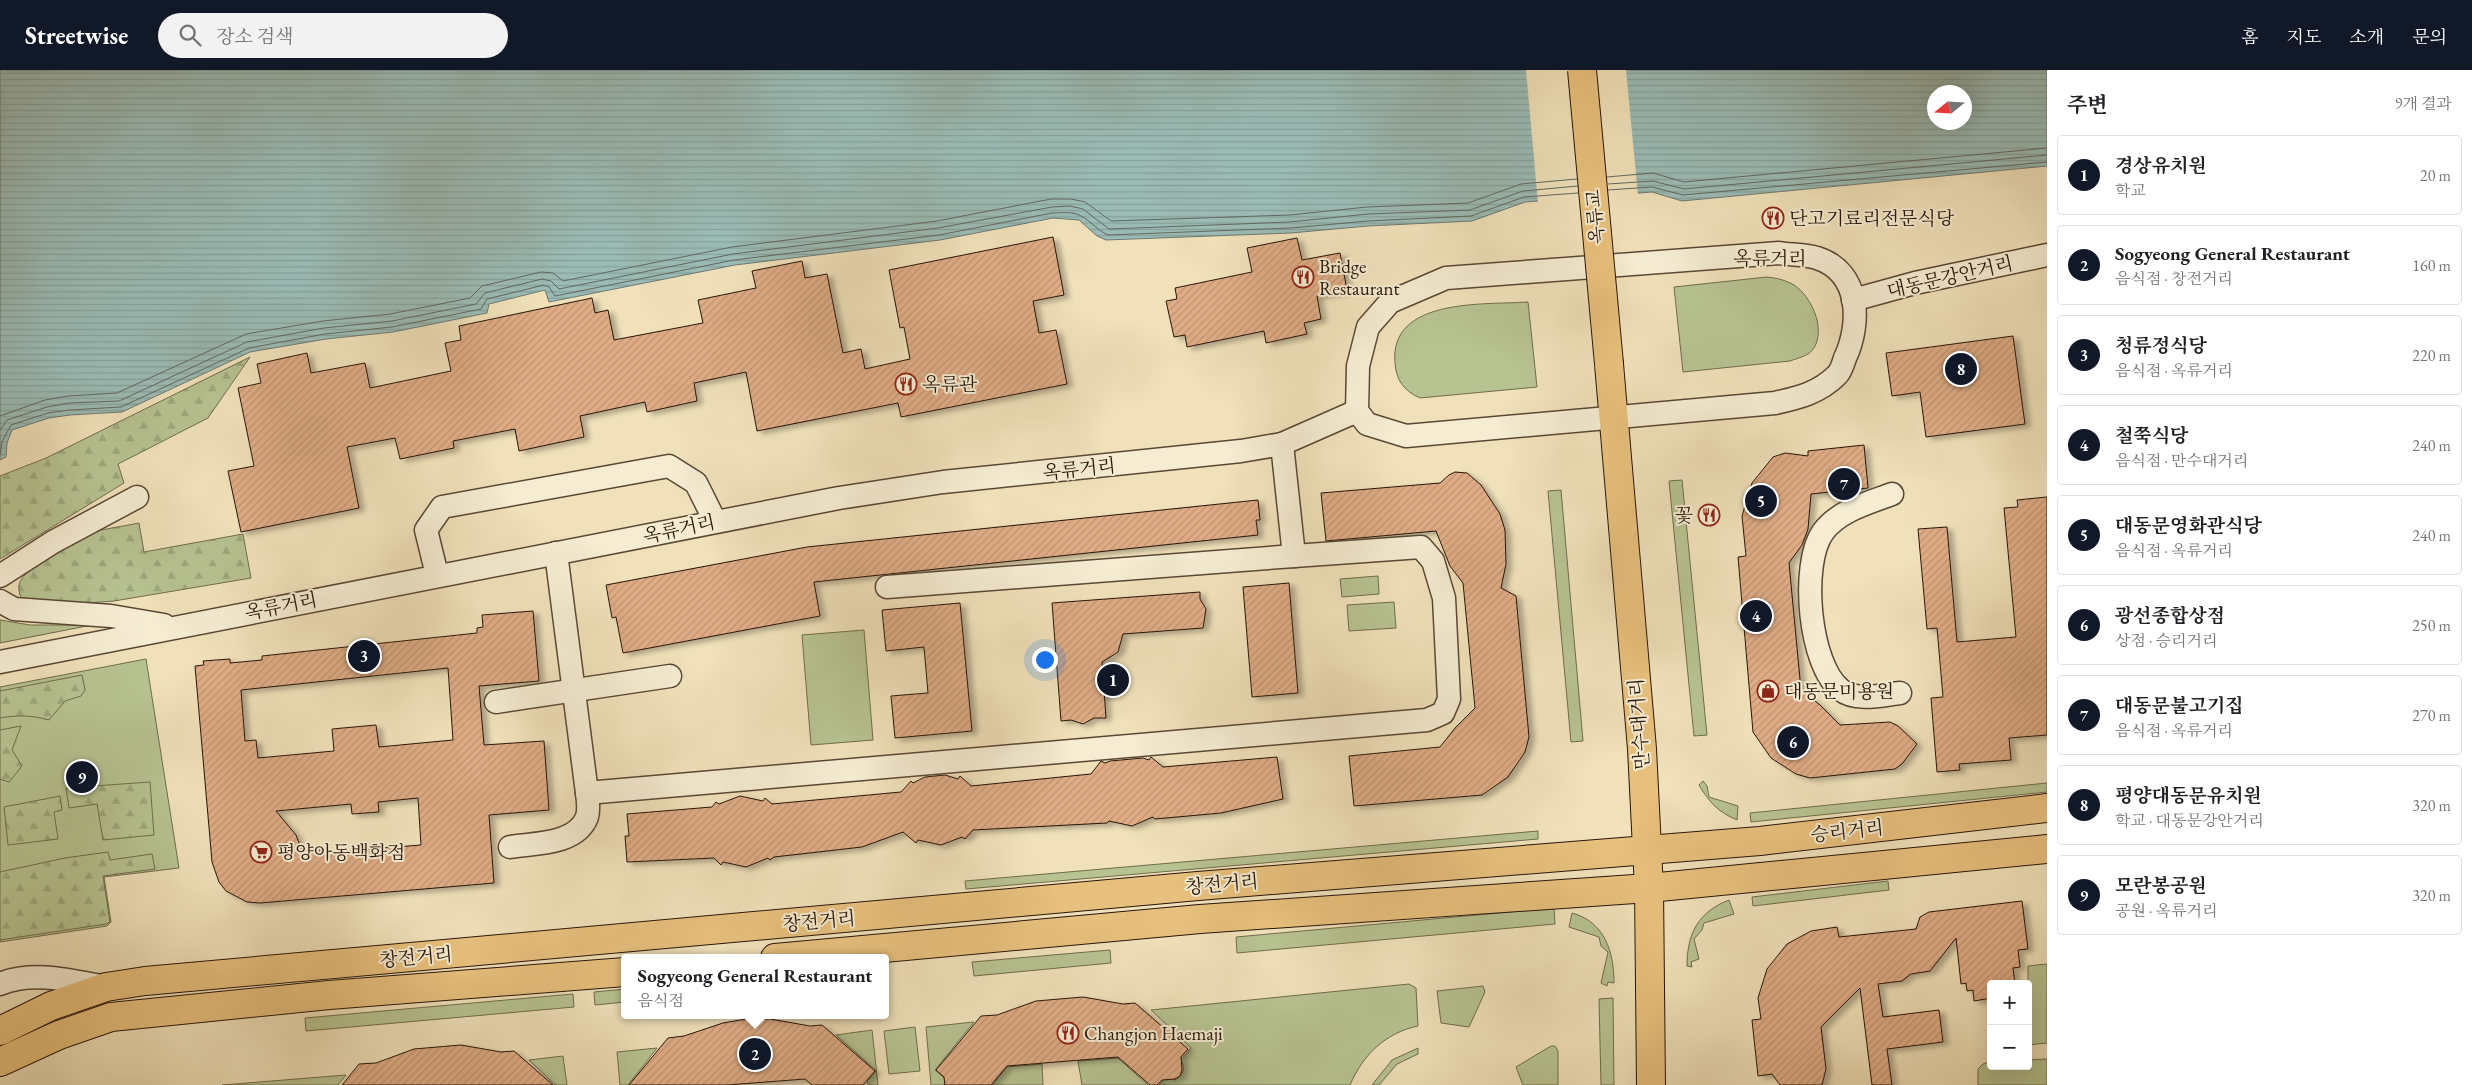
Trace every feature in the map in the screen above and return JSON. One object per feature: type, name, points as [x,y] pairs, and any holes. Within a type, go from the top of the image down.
[{"type":"main road","name":"옥류교","points":[[1582,70],[1609,364]]},
{"type":"main road","name":"만수대거리","points":[[1609,364],[1642,749],[1649,888],[1651,1085]]},
{"type":"main road","name":"승리거리","points":[[1647,849],[1760,841],[2047,808]]},
{"type":"main road","name":"창전거리","points":[[0,1031],[51,1006],[106,987],[154,980],[1188,887],[1647,849]]},
{"type":"main road","name":"승리거리","points":[[1649,888],[2047,849]]},
{"type":"main road","name":"창전거리","points":[[819,954],[1200,919],[1649,888]]},
{"type":"main road","name":"창전거리","points":[[0,1062],[60,1035],[111,1017],[329,995],[621,972]]},
{"type":"street","name":"옥류거리","points":[[1779,254],[1818,258],[1836,269],[1850,283],[1853,300],[1856,319],[1852,343],[1838,374],[1818,391],[1801,398],[1775,403],[1406,436],[1368,424],[1357,411],[1358,366],[1368,328],[1390,302],[1446,278],[1779,254]]},
{"type":"street","name":"대동문강안거리","points":[[1853,300],[1915,283],[2047,255]]},
{"type":"street","name":"옥류거리","points":[[0,662],[839,498],[943,482],[1221,453],[1282,444],[1357,411]]},
{"type":"street","points":[[1282,444],[1294,556]]},
{"type":"street","points":[[438,575],[426,530],[442,507],[669,466],[696,483],[715,521]]},
{"type":"street","points":[[1892,494],[1850,510],[1824,531],[1814,549],[1811,598],[1820,660],[1828,676],[1842,691],[1861,697],[1900,693]]},
{"type":"street","points":[[0,576],[53,542],[137,497]]},
{"type":"street","points":[[588,793],[1411,722],[1426,720],[1443,714],[1449,699],[1444,598],[1433,561],[1421,547],[888,587]]},
{"type":"street","points":[[510,847],[560,840],[579,829],[588,815],[588,793],[556,553]]},
{"type":"street","points":[[0,601],[14,609],[111,616],[175,627]]},
{"type":"street","points":[[496,702],[670,676]]},
{"type":"street","points":[[0,984],[11,979],[58,978],[106,987]]},
{"type":"green space","points":[[1767,277],[1794,285],[1811,304],[1815,313],[1818,331],[1817,340],[1812,351],[1790,361],[1683,372],[1674,287]]},
{"type":"green space","points":[[1528,302],[1537,387],[1420,398],[1409,392],[1399,380],[1395,363],[1397,342],[1407,326],[1423,315],[1466,305]]},
{"type":"green space","points":[[250,357],[208,418],[118,464],[124,483],[0,559],[0,476],[46,458]]},
{"type":"green space","points":[[1682,480],[1707,735],[1694,736],[1669,481]]},
{"type":"green space","points":[[1561,490],[1583,741],[1571,742],[1548,491]]},
{"type":"green space","points":[[139,523],[144,552],[243,534],[251,578],[114,601],[62,605],[23,602],[19,585],[23,577],[64,543],[76,537],[94,532]]},
{"type":"green space","points":[[1378,576],[1379,594],[1342,597],[1340,579]]},
{"type":"green space","points":[[1394,602],[1396,628],[1349,631],[1347,605]]},
{"type":"green space","points":[[0,620],[30,625],[92,625],[0,643]]},
{"type":"green space","points":[[864,630],[873,740],[811,745],[802,635]]},
{"type":"green space","points":[[146,659],[179,868],[104,877],[111,922],[107,926],[0,942],[0,687]]},
{"type":"green space","points":[[82,675],[85,690],[81,696],[65,701],[49,720],[24,716],[0,718],[0,691]]},
{"type":"green space","points":[[21,726],[12,750],[22,766],[9,782],[0,779],[0,730]]},
{"type":"green space","points":[[1703,781],[1707,786],[1709,797],[1738,806],[1737,820],[1724,814],[1706,797],[1699,785]]},
{"type":"green space","points":[[150,782],[154,835],[103,840],[97,804],[69,808],[66,788]]},
{"type":"green space","points":[[2047,783],[2047,792],[1751,822],[1750,813]]},
{"type":"green space","points":[[60,796],[62,810],[54,812],[58,839],[8,845],[4,807]]},
{"type":"green space","points":[[1538,831],[1538,839],[966,889],[965,881]]},
{"type":"green space","points":[[108,852],[110,860],[152,854],[155,869],[103,876],[110,922],[0,940],[0,872],[65,858]]},
{"type":"green space","points":[[1888,881],[1889,890],[1753,906],[1752,897]]},
{"type":"green space","points":[[1729,900],[1734,914],[1704,923],[1702,930],[1694,939],[1699,959],[1691,962],[1692,967],[1687,966],[1689,944],[1696,926],[1709,911]]},
{"type":"green space","points":[[1554,908],[1555,924],[1237,953],[1236,937]]},
{"type":"green space","points":[[1572,913],[1583,917],[1600,931],[1612,960],[1614,983],[1608,982],[1607,986],[1601,983],[1608,952],[1601,946],[1599,937],[1569,927]]},
{"type":"green space","points":[[1110,950],[1111,963],[974,976],[972,962]]},
{"type":"green space","points":[[2047,964],[2047,1043],[2032,1045],[2032,980],[2028,980],[2028,966]]},
{"type":"green space","points":[[1409,984],[1416,988],[1418,1026],[1395,1034],[1376,1047],[1361,1064],[1350,1085],[1159,1085],[1165,1078],[1175,1080],[1180,1076],[1183,1072],[1181,1060],[1191,1048],[1151,1010]]},
{"type":"green space","points":[[1483,986],[1485,992],[1469,1027],[1441,1023],[1437,991]]},
{"type":"green space","points":[[621,989],[621,1002],[595,1005],[594,992]]},
{"type":"green space","points":[[573,994],[574,1007],[306,1031],[305,1018]]},
{"type":"green space","points":[[1613,998],[1614,1085],[1601,1085],[1599,999]]},
{"type":"green space","points":[[974,1022],[935,1070],[946,1079],[944,1085],[931,1085],[926,1027]]},
{"type":"green space","points":[[915,1027],[920,1071],[889,1074],[884,1031]]},
{"type":"green space","points":[[872,1030],[878,1085],[869,1085],[867,1081],[876,1071],[836,1035]]},
{"type":"green space","points":[[1551,1046],[1555,1046],[1558,1051],[1558,1085],[1523,1085],[1516,1067]]},
{"type":"green space","points":[[657,1048],[628,1085],[620,1085],[617,1052]]},
{"type":"green space","points":[[1418,1048],[1418,1054],[1397,1064],[1379,1085],[1372,1085],[1392,1060]]},
{"type":"green space","points":[[563,1056],[567,1085],[555,1085],[529,1060]]},
{"type":"green space","points":[[1118,1058],[1148,1085],[1082,1085],[1078,1061]]},
{"type":"green space","points":[[2047,1059],[2047,1085],[1978,1085],[1978,1069],[1983,1064],[1987,1062],[1987,1070],[2032,1070],[2032,1060]]},
{"type":"green space","points":[[1042,1064],[1043,1085],[992,1085],[1007,1067]]},
{"type":"green space","points":[[346,1075],[338,1085],[222,1085]]},
{"type":"water","points":[[0,70],[2047,70],[2047,166],[1682,201],[1652,192],[1525,202],[1472,221],[1368,226],[1291,233],[1106,240],[1097,236],[1079,220],[1053,218],[940,240],[735,265],[549,302],[545,290],[489,304],[487,313],[393,332],[326,339],[250,352],[122,412],[49,418],[12,430],[7,443],[6,457],[0,460]]},
{"type":"pier","points":[[1526,70],[1626,70],[1638,195],[1538,203]]},
{"type":"building","name":"옥류관","points":[[1053,237],[1064,295],[1033,301],[1039,333],[1056,330],[1067,384],[901,417],[898,403],[757,431],[746,372],[694,383],[697,401],[647,412],[645,402],[580,416],[584,437],[519,451],[515,429],[453,441],[454,448],[400,459],[395,438],[347,447],[359,508],[241,532],[228,471],[254,466],[238,388],[261,383],[257,364],[307,353],[311,373],[365,363],[370,388],[451,371],[445,343],[461,340],[459,326],[592,298],[595,313],[608,310],[614,340],[703,323],[698,300],[756,288],[752,271],[802,261],[805,278],[827,274],[843,353],[861,349],[865,369],[910,359],[904,327],[900,328],[889,270]]},
{"type":"building","points":[[1297,238],[1302,260],[1340,253],[1347,290],[1317,296],[1321,319],[1304,323],[1307,334],[1266,343],[1264,331],[1187,347],[1185,335],[1174,337],[1166,301],[1177,299],[1175,288],[1252,272],[1247,248]]},
{"type":"building","points":[[2013,336],[2025,424],[1926,437],[1920,392],[1892,396],[1886,353]]},
{"type":"building","points":[[1864,445],[1868,488],[1811,494],[1808,529],[1802,545],[1789,563],[1801,690],[1820,705],[1840,725],[1890,722],[1898,726],[1917,744],[1902,764],[1895,769],[1810,778],[1796,774],[1771,758],[1753,732],[1738,557],[1746,556],[1742,516],[1752,483],[1773,457],[1785,453],[1808,456],[1808,451]]},
{"type":"building","points":[[1455,472],[1467,473],[1481,485],[1500,514],[1505,530],[1506,564],[1501,588],[1516,596],[1529,737],[1525,752],[1508,777],[1482,795],[1354,806],[1349,756],[1440,747],[1455,728],[1475,708],[1463,583],[1450,566],[1436,531],[1326,541],[1321,493],[1440,483]]},
{"type":"building","points":[[2047,497],[2047,735],[2009,738],[2011,760],[1959,764],[1960,770],[1937,772],[1931,698],[1943,697],[1937,628],[1927,629],[1918,529],[1947,527],[1957,642],[2016,637],[2004,508],[2018,507],[2017,500]]},
{"type":"building","points":[[1258,500],[1260,520],[1256,520],[1258,535],[814,582],[820,616],[623,653],[616,617],[612,618],[606,585],[807,547]]},
{"type":"building","points":[[1289,583],[1298,693],[1252,697],[1243,587]]},
{"type":"building","points":[[1200,592],[1200,599],[1206,609],[1203,628],[1123,634],[1118,652],[1102,662],[1106,718],[1094,718],[1083,724],[1071,720],[1061,721],[1052,603]]},
{"type":"building","points":[[960,603],[972,731],[895,738],[891,696],[928,693],[924,647],[886,651],[882,610]]},
{"type":"building","points":[[533,611],[539,681],[479,686],[484,745],[544,741],[549,810],[489,815],[494,883],[260,903],[247,902],[226,891],[219,882],[212,862],[195,666],[204,665],[203,661],[230,659],[230,663],[262,660],[262,656],[477,633],[477,628],[483,627],[482,615]],"holes":[[[448,668],[453,740],[379,747],[376,725],[332,729],[334,751],[258,758],[256,740],[245,741],[241,690]],[[418,798],[421,845],[320,853],[320,846],[301,848],[296,835],[276,811],[351,804],[352,814],[379,812],[378,802]]]},
{"type":"building","points":[[1151,757],[1163,767],[1277,757],[1283,799],[1221,813],[1155,819],[1153,817],[1132,826],[1109,821],[1107,823],[973,830],[965,839],[962,837],[941,845],[918,840],[916,843],[903,832],[862,847],[774,857],[770,860],[768,858],[746,867],[723,862],[721,865],[714,858],[627,862],[625,836],[629,836],[627,814],[712,807],[716,802],[719,804],[740,796],[763,801],[765,798],[772,804],[901,792],[911,781],[913,783],[925,777],[945,775],[958,779],[960,776],[971,786],[1091,774],[1101,761],[1105,763],[1143,758],[1149,760]]},
{"type":"building","points":[[2022,901],[2028,949],[2018,950],[2020,967],[2013,968],[2014,980],[1987,980],[1987,999],[1974,1001],[1973,990],[1967,991],[1966,983],[1961,984],[1956,938],[1930,971],[1911,974],[1902,981],[1878,984],[1883,1017],[1939,1010],[1943,1042],[1887,1049],[1892,1085],[1872,1085],[1860,988],[1821,1027],[1826,1069],[1822,1085],[1780,1085],[1772,1074],[1758,1076],[1752,1020],[1761,1019],[1758,998],[1767,969],[1787,944],[1811,931],[1837,927],[1839,937],[1916,929],[1920,917],[1929,912]]},
{"type":"building","name":"Changjon Haemaji","points":[[1083,997],[1123,1004],[1135,1003],[1188,1049],[1181,1057],[1182,1070],[1180,1076],[1175,1079],[1162,1080],[1157,1085],[1150,1085],[1118,1057],[1007,1066],[991,1085],[945,1085],[944,1077],[936,1070],[981,1016],[997,1015],[1036,1001]]},
{"type":"building","points":[[746,1019],[770,1019],[810,1026],[822,1025],[875,1071],[863,1085],[812,1085],[805,1079],[727,1085],[629,1085],[668,1038],[684,1036],[723,1023]]},
{"type":"building","points":[[461,1045],[501,1052],[514,1051],[553,1085],[342,1085],[359,1064],[376,1063],[414,1049]]},
{"type":"place","name":"단고기료리전문식당","points":[[1773,218]]},
{"type":"place","name":"Bridge Restaurant","points":[[1303,277]]},
{"type":"place","name":"평양대동문유치원","points":[[1961,369]]},
{"type":"place","name":"옥류관","points":[[906,384]]},
{"type":"place","name":"대동문불고기집","points":[[1844,484]]},
{"type":"place","name":"대동문영화관식당","points":[[1761,501]]},
{"type":"place","name":"꽃","points":[[1709,515]]},
{"type":"place","name":"철쭉식당","points":[[1756,616]]},
{"type":"place","name":"청류정식당","points":[[364,656]]},
{"type":"place","name":"경상유치원","points":[[1113,680]]},
{"type":"place","name":"대동문미용원","points":[[1768,691]]},
{"type":"place","name":"광선종합상점","points":[[1793,742]]},
{"type":"place","name":"모란봉공원","points":[[82,777]]},
{"type":"place","name":"평양아동백화점","points":[[261,852]]},
{"type":"place","name":"Changjon Haemaji","points":[[1068,1033]]},
{"type":"place","name":"Sogyeong General Restaurant","points":[[755,1054]]}]
